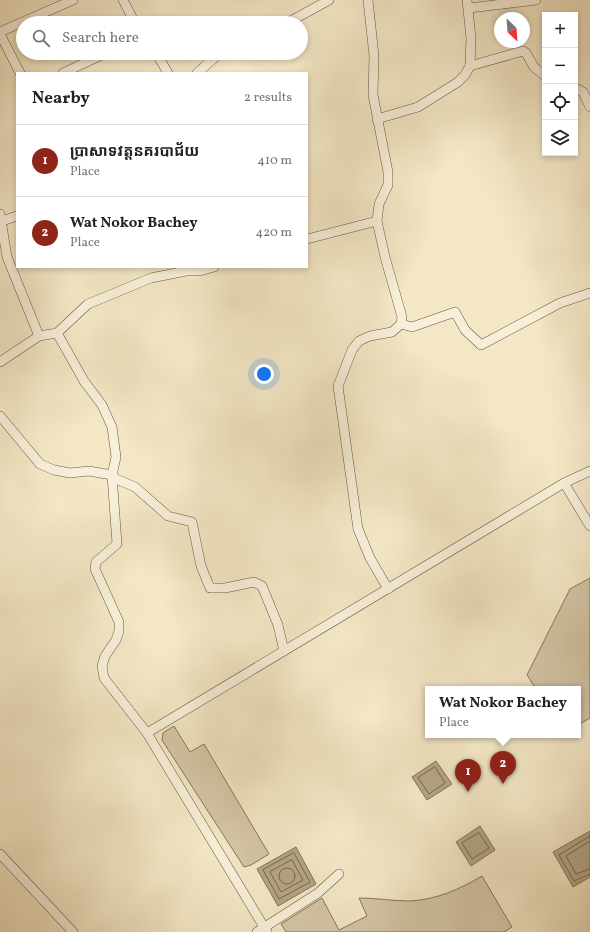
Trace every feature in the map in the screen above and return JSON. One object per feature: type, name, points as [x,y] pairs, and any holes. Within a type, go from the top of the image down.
[{"type":"street","points":[[38,16],[73,0]]},
{"type":"street","points":[[123,0],[131,16]]},
{"type":"street","points":[[300,16],[329,0]]},
{"type":"street","points":[[368,0],[374,56],[373,95],[386,158],[388,185],[379,204],[377,221],[385,257],[399,302],[402,317],[401,324],[392,332],[370,336],[359,341],[352,350],[338,386],[358,529],[370,558],[388,589]]},
{"type":"street","points":[[378,119],[418,107],[458,82],[466,75],[470,66],[472,51],[468,4],[536,0]]},
{"type":"street","points":[[16,26],[0,33],[20,72]]},
{"type":"street","points":[[470,66],[523,52],[526,53],[534,67],[542,74]]},
{"type":"street","points":[[65,72],[91,60]]},
{"type":"street","points":[[160,60],[167,72]]},
{"type":"street","points":[[198,72],[212,60]]},
{"type":"street","points":[[578,90],[583,92],[590,107]]},
{"type":"street","points":[[16,216],[1,218],[7,257],[39,336]]},
{"type":"street","points":[[308,239],[377,221]]},
{"type":"street","points":[[0,362],[39,336],[57,333],[88,304],[112,293],[166,274],[186,271],[200,271],[210,268]]},
{"type":"street","points":[[401,324],[412,327],[455,312],[464,330],[481,345],[560,303],[590,294]]},
{"type":"street","points":[[57,333],[84,381],[102,405],[112,427],[116,457],[112,475],[118,544],[96,562],[95,569],[118,622],[119,631],[116,640],[105,656],[102,666],[104,678],[147,733],[263,931],[318,893],[339,874]]},
{"type":"street","points":[[0,416],[40,464],[54,470],[70,472],[89,471],[112,475],[116,479],[135,486],[168,516],[192,522],[201,566],[210,588],[225,588],[254,582],[262,586],[278,624],[284,651]]},
{"type":"street","points":[[147,733],[564,483],[590,472]]},
{"type":"street","points":[[564,483],[590,526]]},
{"type":"street","points":[[0,854],[73,932]]},
{"type":"shaded area","points":[[590,578],[590,718],[581,723],[581,686],[534,686],[527,675],[570,589]]},
{"type":"shaded area","points":[[174,726],[190,752],[204,744],[269,854],[251,865],[244,867],[162,740],[163,733]]},
{"type":"shaded area","points":[[482,876],[512,927],[504,932],[286,932],[281,924],[322,898],[339,930],[367,916],[359,898],[409,901],[419,900],[447,893]]},
{"type":"water","points":[[436,761],[452,784],[427,800],[412,777]]},
{"type":"water","points":[[480,826],[495,850],[471,866],[456,842]]},
{"type":"water","points":[[590,831],[590,877],[573,887],[553,852]]},
{"type":"water","points":[[296,847],[316,884],[278,906],[257,869]]},
{"type":"place","name":"Wat Nokor Bachey","points":[[503,784]]},
{"type":"place","name":"ប្រាសាទវត្តនគរបាជ័យ","points":[[468,792]]}]
